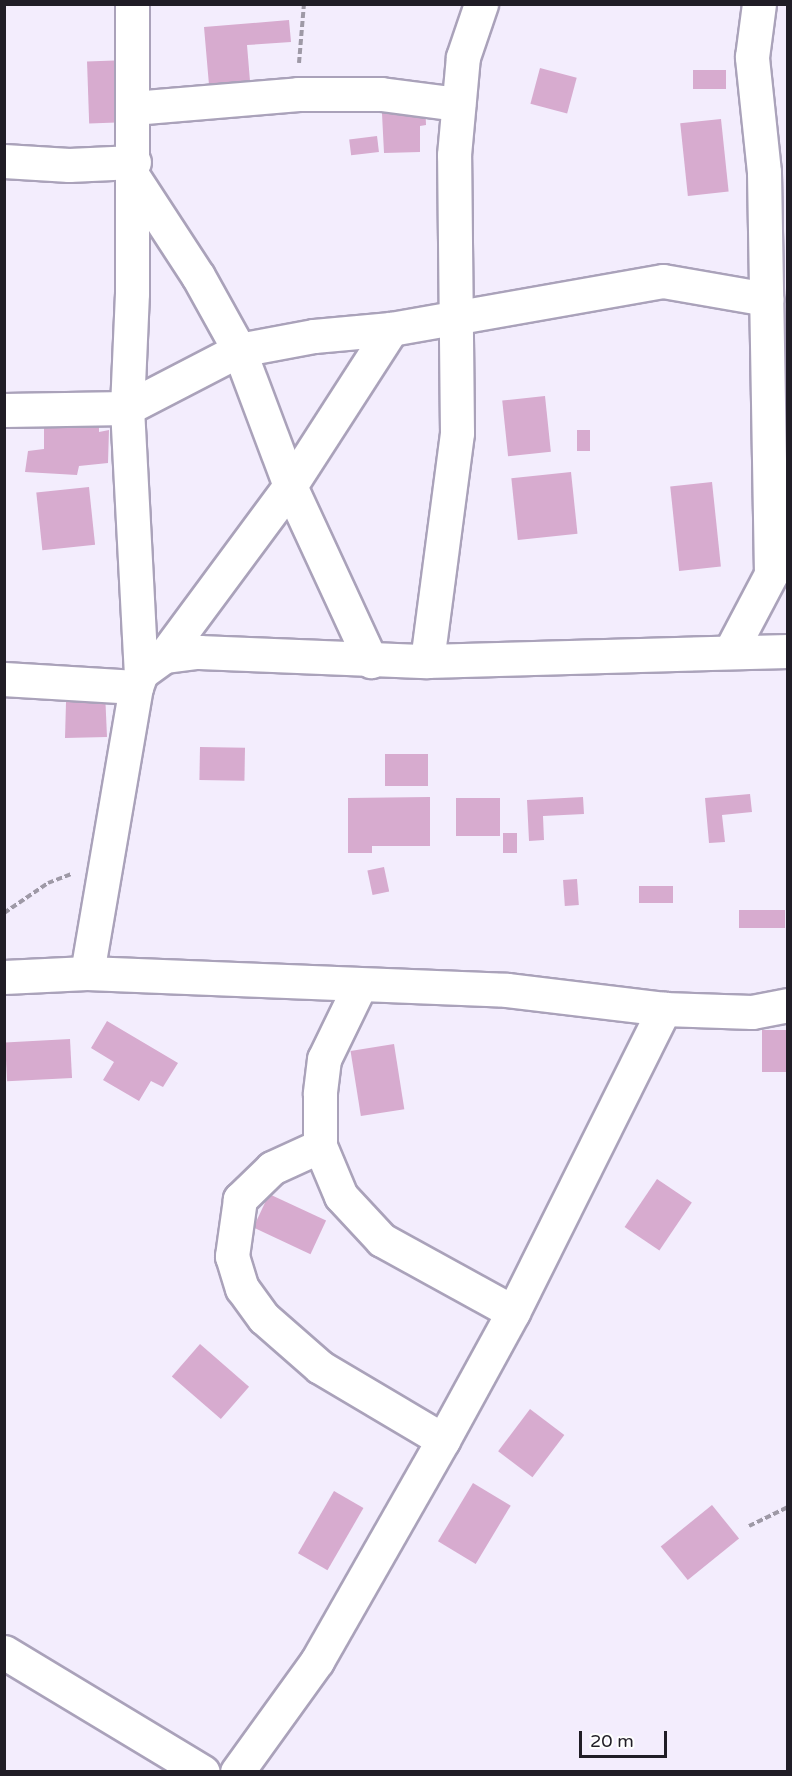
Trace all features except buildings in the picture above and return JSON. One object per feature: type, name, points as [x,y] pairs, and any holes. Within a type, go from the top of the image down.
[{"type":"street","points":[[87,973],[147,672],[127,408],[134,170],[132,4]]},
{"type":"street","points":[[427,662],[457,433],[454,155],[458,104],[463,57],[481,4]]},
{"type":"street","points":[[731,650],[771,574],[764,172],[753,57],[759,4]]},
{"type":"street","points":[[133,108],[298,94],[381,94],[458,104]]},
{"type":"street","points":[[4,161],[134,170]]},
{"type":"street","points":[[134,170],[198,276],[239,350],[290,486],[371,661]]},
{"type":"street","points":[[4,410],[127,408],[239,350],[314,336],[391,329],[663,280],[766,299]]},
{"type":"street","points":[[147,672],[290,486],[391,329]]},
{"type":"street","points":[[4,680],[147,672],[199,652],[427,662],[731,650],[788,651]]},
{"type":"street","points":[[4,977],[87,973],[507,990],[664,1009],[752,1012],[788,1005]]},
{"type":"street","points":[[360,985],[324,1059],[320,1094],[320,1146],[341,1196],[382,1240],[513,1312]]},
{"type":"street","points":[[237,1772],[317,1661],[442,1440],[513,1312],[664,1009]]},
{"type":"street","points":[[320,1146],[272,1168],[240,1199],[232,1256],[242,1288],[264,1318],[320,1367],[442,1440]]},
{"type":"street","points":[[4,1652],[203,1772]]},
{"type":"path","points":[[298,94],[304,4]]},
{"type":"path","points":[[4,913],[48,883],[109,861]]},
{"type":"path","points":[[749,1526],[788,1507]]}]
